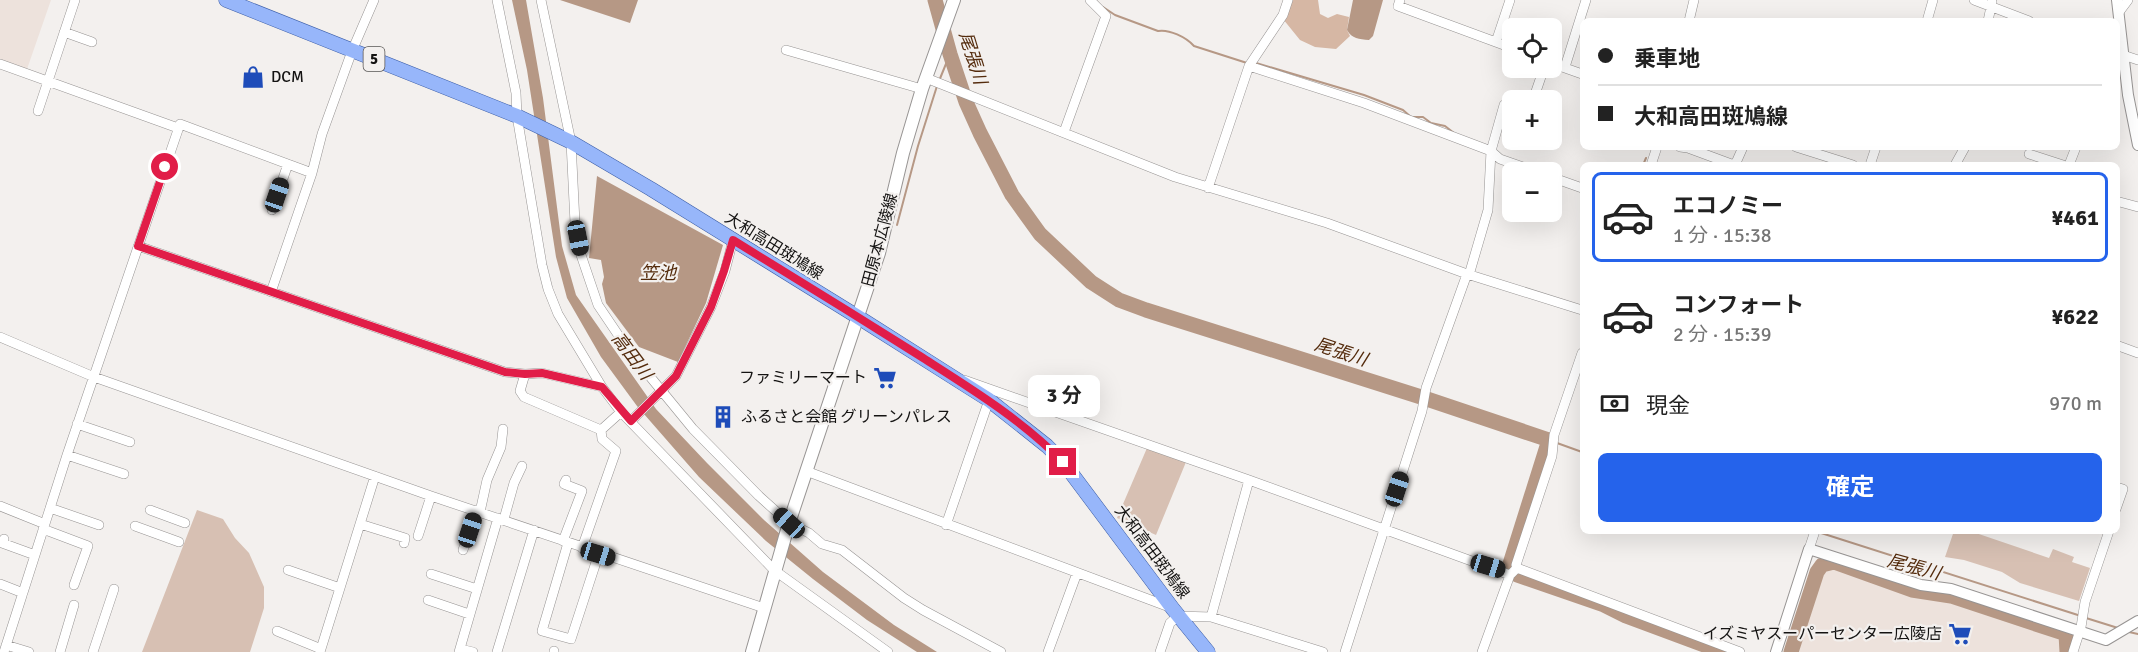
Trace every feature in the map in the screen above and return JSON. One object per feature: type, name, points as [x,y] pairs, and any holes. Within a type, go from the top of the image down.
[{"type":"main road","name":"大和高田斑鳩線","points":[[226,0],[568,140],[651,189],[989,400],[1047,446],[1063,462],[1208,652]]},
{"type":"main road","name":"田原本広陵線","points":[[752,652],[788,525],[879,253],[903,153],[935,84],[937,48],[952,6]]},
{"type":"street","points":[[38,111],[75,0]]},
{"type":"street","points":[[271,292],[312,173],[322,134],[352,51],[374,0]]},
{"type":"street","points":[[497,0],[516,93],[542,265],[558,314],[602,387],[621,412],[634,418],[775,568],[888,652]]},
{"type":"street","points":[[541,0],[568,140],[575,223],[589,282],[598,305],[629,351],[660,392],[702,438],[788,525],[809,533],[822,544],[842,550],[904,598],[1001,652]]},
{"type":"street","points":[[1065,132],[1106,16],[1090,0]]},
{"type":"street","points":[[1208,188],[1251,62],[1283,15],[1288,0]]},
{"type":"street","points":[[1400,0],[1398,6],[1502,44]]},
{"type":"street","points":[[1496,42],[1510,0]]},
{"type":"street","points":[[1580,18],[1586,0]]},
{"type":"street","points":[[1690,18],[1694,0]]},
{"type":"street","points":[[1928,18],[1932,0]]},
{"type":"street","points":[[1974,0],[1992,3],[2023,18]]},
{"type":"street","points":[[2116,0],[2119,18]]},
{"type":"street","points":[[2119,12],[2128,0]]},
{"type":"street","points":[[1989,18],[1992,3]]},
{"type":"street","points":[[1565,67],[1580,19]]},
{"type":"street","points":[[64,32],[92,42]]},
{"type":"street","points":[[786,50],[935,84],[973,96],[1175,177],[1327,223],[1468,275],[1580,309]]},
{"type":"street","points":[[2138,60],[2120,56],[2138,145]]},
{"type":"street","points":[[1251,62],[1491,151],[1508,162]]},
{"type":"street","points":[[0,64],[178,128]]},
{"type":"street","points":[[1562,66],[1580,73]]},
{"type":"street","points":[[1345,652],[1423,406],[1425,393],[1468,275],[1488,210],[1491,151],[1502,112]]},
{"type":"street","points":[[28,652],[5,648],[77,424],[180,124],[312,173]]},
{"type":"street","points":[[1694,150],[1727,162]]},
{"type":"street","points":[[1806,150],[1844,162]]},
{"type":"street","points":[[2029,154],[2054,162]]},
{"type":"street","points":[[272,210],[288,164]]},
{"type":"street","points":[[1562,181],[1580,187]]},
{"type":"street","points":[[2120,202],[2138,207]]},
{"type":"street","points":[[634,418],[676,376],[706,317],[733,240]]},
{"type":"street","points":[[138,246],[495,369],[525,374],[542,373],[602,387]]},
{"type":"street","points":[[0,337],[94,377],[431,496],[501,518],[598,554],[764,608]]},
{"type":"street","points":[[2120,346],[2138,353]]},
{"type":"street","points":[[1482,652],[1514,571],[1552,451],[1554,435],[1580,359]]},
{"type":"street","points":[[525,374],[520,391],[524,397],[601,430]]},
{"type":"street","points":[[950,376],[994,389],[1740,652]]},
{"type":"street","points":[[946,525],[989,400]]},
{"type":"street","points":[[601,430],[621,412]]},
{"type":"street","points":[[77,424],[130,442]]},
{"type":"street","points":[[463,550],[501,447],[503,429]]},
{"type":"street","points":[[582,548],[616,451],[602,439],[601,430]]},
{"type":"street","points":[[67,455],[124,474]]},
{"type":"street","points":[[473,652],[460,650],[469,614],[501,518],[522,466]]},
{"type":"street","points":[[806,471],[1176,612],[1211,617],[1323,652]]},
{"type":"street","points":[[277,631],[321,650],[375,476]]},
{"type":"street","points":[[566,480],[564,484],[582,491],[542,631],[571,639],[598,554]]},
{"type":"street","points":[[1211,617],[1249,480]]},
{"type":"street","points":[[418,536],[431,496]]},
{"type":"street","points":[[0,506],[88,546],[74,585]]},
{"type":"street","points":[[50,508],[99,525]]},
{"type":"street","points":[[150,510],[185,523]]},
{"type":"street","points":[[360,524],[405,538],[404,543]]},
{"type":"street","points":[[135,526],[179,542]]},
{"type":"street","points":[[497,652],[534,530]]},
{"type":"street","points":[[2073,652],[2108,534]]},
{"type":"street","points":[[4,539],[2,543],[35,555]]},
{"type":"street","points":[[1776,652],[1812,539],[1921,585],[1951,589],[2081,629],[2106,640],[2116,636],[2134,622]]},
{"type":"street","points":[[288,570],[340,588]]},
{"type":"street","points":[[1048,652],[1077,573]]},
{"type":"street","points":[[431,574],[477,589]]},
{"type":"street","points":[[0,584],[23,593]]},
{"type":"street","points":[[93,652],[114,589]]},
{"type":"street","points":[[428,600],[469,614]]},
{"type":"street","points":[[60,652],[74,605]]},
{"type":"street","points":[[1160,652],[1176,612]]},
{"type":"shaded area","points":[[0,0],[51,0],[26,72],[0,62]]},
{"type":"shaded area","points":[[1290,0],[1318,0],[1320,14],[1328,18],[1337,14],[1349,17],[1347,30],[1350,36],[1336,49],[1315,47],[1300,40],[1283,19]]},
{"type":"shaded area","points":[[1147,448],[1186,462],[1156,535],[1117,518]]},
{"type":"shaded area","points":[[197,510],[223,519],[235,538],[249,553],[264,587],[264,608],[250,652],[142,652]]},
{"type":"shaded area","points":[[1953,534],[1979,534],[2049,558],[2053,549],[2074,557],[2072,562],[2090,568],[2079,601],[2020,583],[2002,572],[1964,560],[1945,557]]},
{"type":"shaded area","points":[[1834,564],[1913,593],[1948,598],[2063,636],[2064,652],[1794,652],[1820,571]]},
{"type":"water","points":[[512,0],[526,0],[543,98],[562,246],[576,295],[656,409],[764,520],[823,572],[894,625],[937,652],[917,652],[867,620],[766,541],[699,477],[637,406],[601,357],[567,298],[556,257],[527,70]]},
{"type":"water","points":[[560,0],[638,0],[630,23]]},
{"type":"water","points":[[1353,0],[1383,0],[1373,36],[1369,40],[1354,37],[1347,30]]},
{"type":"water","name":"笠池","points":[[597,176],[723,245],[706,303],[678,362],[639,347],[606,303],[601,260],[589,258]]},
{"type":"waterway","name":"尾張川","points":[[935,0],[966,102],[1012,195],[1040,234],[1091,282],[1119,300],[1146,310],[1549,440],[1509,567],[1517,575],[1604,605],[1626,616],[1723,652]]},
{"type":"waterway","points":[[1103,7],[1115,15],[1158,31],[1177,34],[1194,46],[1247,63]]},
{"type":"waterway","points":[[939,81],[950,54]]},
{"type":"waterway","points":[[1256,63],[1364,95],[1403,110],[1411,117],[1423,117],[1431,123],[1445,126],[1454,133]]},
{"type":"waterway","points":[[897,225],[937,86]]},
{"type":"waterway","points":[[1644,162],[1646,158]]},
{"type":"waterway","points":[[1557,443],[1580,451]]},
{"type":"waterway","points":[[1824,534],[2081,616]]},
{"type":"waterway","name":"尾張川","points":[[1791,652],[1817,572],[1822,565],[1834,562],[1912,590],[1951,596],[2066,634],[2067,652]]},
{"type":"waterway","points":[[2086,618],[2118,628]]},
{"type":"waterway","points":[[2129,632],[2138,634]]},
{"type":"place","name":"DCM","points":[[253,77]]},
{"type":"place","name":"ファミリーマート","points":[[885,378]]},
{"type":"place","name":"ふるさと会館 グリーンパレス","points":[[723,417]]},
{"type":"place","name":"イズミヤスーパーセンター広陵店","points":[[1960,634]]},
{"type":"route","points":[[165,167],[138,246],[505,372],[542,373],[602,387],[631,421],[676,376],[711,307],[733,240],[989,400],[1047,446],[1063,462]]},
{"type":"water label","name":"高田川","points":[[632,356]]}]
